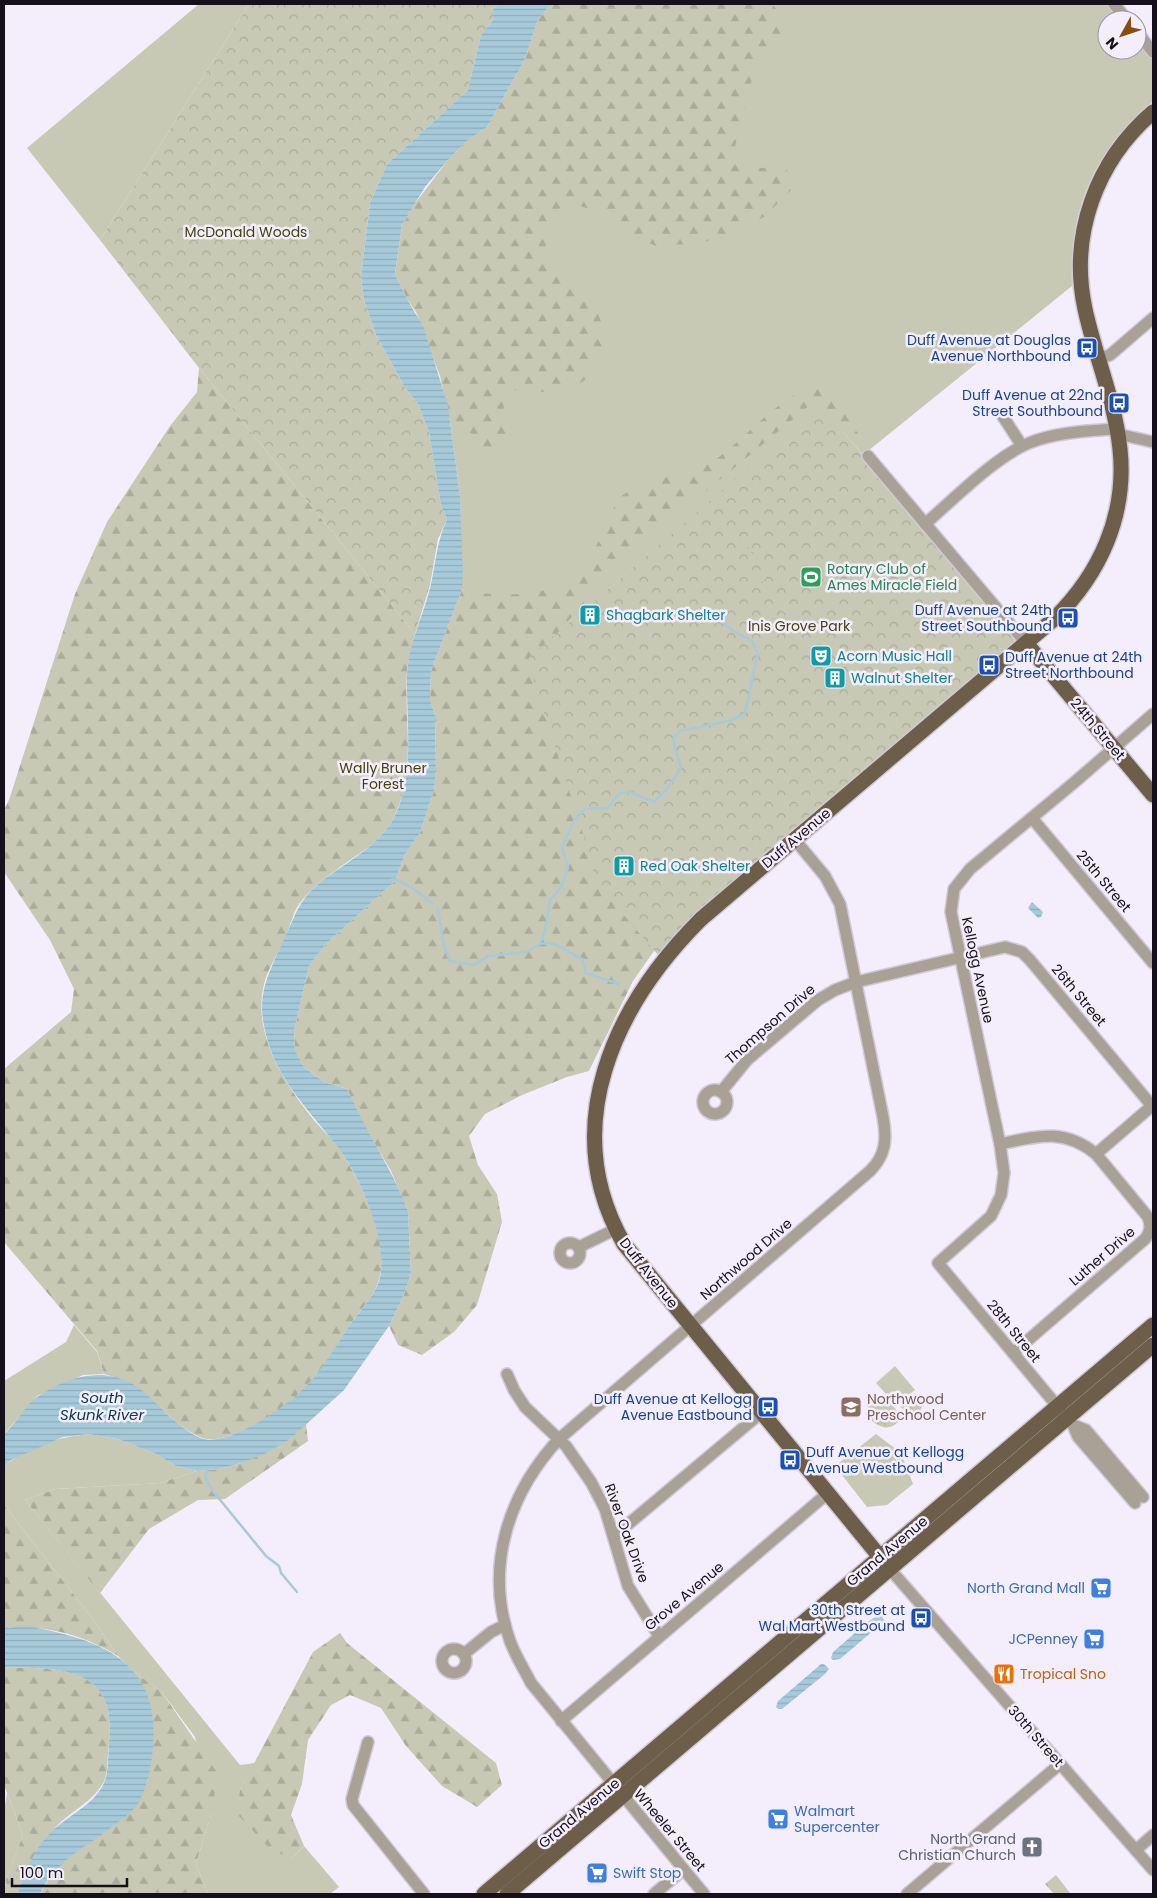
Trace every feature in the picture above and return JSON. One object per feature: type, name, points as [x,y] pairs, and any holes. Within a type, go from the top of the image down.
[{"type":"main road","name":"Duff Avenue","points":[[884,1562],[624,1244],[600,1188],[594,1145],[596,1111],[601,1087],[618,1035],[653,972],[675,945],[701,919],[1054,619],[1082,590],[1106,543],[1119,496],[1121,473],[1117,432],[1085,310],[1080,280],[1087,215],[1093,195],[1111,160],[1123,142],[1153,112]]},
{"type":"main road","name":"24th Street","points":[[1026,643],[1153,795]]},
{"type":"main road","name":"Grand Avenue","points":[[1066,1417],[1153,1325]]},
{"type":"main road","name":"Grand Avenue","points":[[508,1894],[618,1791],[884,1562],[1066,1417],[1153,1344]]},
{"type":"main road","name":"Grand Avenue","points":[[484,1894],[618,1791]]},
{"type":"street","points":[[1098,359],[1110,354],[1153,318]]},
{"type":"street","points":[[1002,415],[1022,446]]},
{"type":"street","points":[[926,524],[991,468],[1022,446],[1057,435],[1117,432],[1153,442]]},
{"type":"street","name":"24th Street","points":[[868,456],[1026,643]]},
{"type":"street","name":"Kellogg Avenue","points":[[938,1263],[984,1223],[997,1206],[1004,1185],[1000,1144],[951,912],[954,889],[970,869],[1115,749],[1153,714]]},
{"type":"street","name":"25th Street","points":[[1032,818],[1153,963]]},
{"type":"street","name":"Northwood Drive","points":[[618,1791],[531,1683],[511,1643],[505,1625],[500,1569],[508,1522],[530,1473],[559,1439],[870,1171],[882,1155],[886,1131],[840,904],[825,876],[794,840]]},
{"type":"street","name":"26th Street","points":[[961,957],[997,947],[1014,948],[1022,952],[1153,1106]]},
{"type":"street","name":"Thompson Drive","points":[[721,1092],[747,1060],[818,1000],[835,990],[856,982],[961,957]]},
{"type":"street","points":[[1096,1154],[1153,1106]]},
{"type":"street","name":"Luther Drive","points":[[1000,1144],[1036,1136],[1060,1136],[1086,1146],[1096,1154],[1148,1217],[1150,1233],[1012,1353]]},
{"type":"street","points":[[579,1247],[616,1229]]},
{"type":"street","name":"28th Street","points":[[938,1263],[1066,1417],[1078,1437],[1139,1500]]},
{"type":"street","name":"River Oak Drive","points":[[507,1374],[514,1390],[525,1407],[559,1439],[592,1482],[605,1509],[628,1586],[660,1636]]},
{"type":"street","points":[[614,1536],[762,1412]]},
{"type":"street","name":"Grove Avenue","points":[[560,1721],[828,1493]]},
{"type":"street","name":"30th Street","points":[[884,1562],[1153,1870]]},
{"type":"street","points":[[464,1654],[491,1632],[505,1625]]},
{"type":"street","points":[[368,1742],[352,1798],[353,1805],[424,1894]]},
{"type":"street","points":[[907,1894],[1060,1764]]},
{"type":"street","name":"Wheeler Street","points":[[618,1791],[704,1894]]},
{"type":"street","points":[[1136,1850],[1153,1835]]},
{"type":"street","points":[[654,1894],[683,1870]]},
{"type":"green space","points":[[199,4],[249,4],[100,240],[27,148]]},
{"type":"green space","name":"McDonald Woods","points":[[249,4],[498,4],[493,9],[493,20],[481,35],[468,90],[387,164],[370,203],[361,277],[364,300],[376,335],[404,386],[418,404],[429,432],[441,506],[447,519],[438,539],[430,585],[415,634],[199,368],[100,240]]},
{"type":"green space","points":[[551,4],[772,4],[786,20],[778,42],[754,72],[734,151],[744,167],[766,168],[785,165],[794,187],[764,217],[714,240],[687,244],[656,246],[632,236],[595,211],[572,203],[556,210],[547,235],[545,253],[564,269],[593,301],[607,337],[593,370],[586,379],[577,385],[568,389],[546,392],[513,390],[503,398],[507,445],[497,456],[484,448],[473,434],[462,431],[449,418],[440,376],[416,312],[407,299],[395,274],[402,225],[414,205],[447,161],[468,140],[487,127],[525,59],[538,19]]},
{"type":"green space","points":[[590,4],[1108,4],[1113,10],[1097,10],[1097,60],[1147,60],[1147,52],[1153,60],[1153,101],[1132,121],[1100,162],[1089,183],[1081,205],[1075,230],[1072,256],[1072,286],[863,455],[821,406],[527,659],[476,598],[462,589],[460,496],[448,406]]},
{"type":"green space","name":"Wally Bruner Forest","points":[[199,368],[415,634],[407,672],[408,747],[405,784],[393,819],[388,828],[375,842],[322,881],[297,907],[285,939],[267,976],[261,1007],[267,1042],[274,1059],[302,1105],[339,1148],[365,1195],[378,1231],[381,1249],[381,1267],[378,1283],[372,1295],[347,1329],[327,1361],[302,1391],[268,1417],[254,1425],[224,1437],[211,1439],[200,1437],[181,1426],[148,1396],[130,1383],[104,1374],[97,1351],[4,1242],[4,1069],[71,1012],[74,989],[50,940],[4,872],[4,810],[9,800],[75,594],[107,522],[170,426],[197,392]]},
{"type":"green space","points":[[818,384],[827,387],[859,435],[856,439],[819,401],[815,401],[682,511],[655,537],[608,571],[599,586],[562,628],[654,951],[633,981],[589,1071],[567,1077],[522,1095],[485,1114],[469,1136],[478,1165],[497,1194],[502,1222],[477,1305],[454,1332],[422,1355],[398,1345],[389,1326],[403,1297],[411,1274],[408,1211],[391,1171],[365,1127],[347,1089],[324,1082],[304,1067],[295,1050],[294,1031],[309,966],[326,944],[395,881],[405,854],[420,833],[434,790],[436,771],[435,716],[430,699],[431,671],[462,589],[476,597],[481,593],[522,594],[537,592],[563,583],[575,575],[594,551],[617,500],[621,496],[656,479],[690,474],[708,465],[784,402]]},
{"type":"green space","name":"Inis Grove Park","points":[[821,405],[1014,637],[1014,643],[696,913],[658,955],[600,887],[527,659]]},
{"type":"green space","points":[[748,547],[770,574],[761,584],[785,612],[784,614],[759,584],[767,574],[746,549]]},
{"type":"green space","points":[[74,1325],[97,1352],[104,1374],[83,1375],[37,1396],[4,1434],[4,1381],[66,1342]]},
{"type":"green space","points":[[895,1366],[915,1390],[896,1405],[876,1383]]},
{"type":"green space","points":[[915,1393],[924,1404],[915,1418],[910,1417],[900,1406]]},
{"type":"green space","points":[[872,1399],[891,1403],[899,1414],[899,1421],[890,1427],[881,1426],[873,1422],[865,1414]]},
{"type":"green space","points":[[306,1423],[308,1441],[225,1499],[198,1500],[149,1529],[100,1593],[25,1500],[55,1489],[160,1483],[197,1471],[219,1469],[241,1463],[289,1440]]},
{"type":"green space","points":[[89,1434],[121,1440],[156,1454],[176,1466],[197,1471],[160,1483],[55,1489],[25,1500],[240,1765],[255,1763],[240,1790],[292,1858],[304,1846],[339,1887],[330,1894],[208,1894],[196,1864],[211,1814],[195,1737],[161,1691],[133,1671],[118,1656],[92,1618],[4,1505],[4,1467],[12,1460],[32,1448],[55,1440]]},
{"type":"green space","points":[[876,1434],[901,1453],[913,1484],[887,1505],[867,1507],[835,1466]]},
{"type":"green space","points":[[4,1505],[92,1618],[118,1656],[92,1642],[63,1633],[33,1628],[4,1628]]},
{"type":"green space","points":[[340,1633],[347,1643],[496,1763],[502,1785],[477,1807],[442,1786],[406,1746],[381,1708],[350,1695],[331,1705],[308,1740],[302,1784],[291,1815],[304,1846],[292,1858],[271,1850],[237,1814],[240,1790],[313,1652]]},
{"type":"green space","points":[[4,1667],[65,1671],[81,1676],[95,1685],[104,1699],[109,1717],[106,1776],[102,1785],[91,1798],[58,1825],[46,1838],[32,1861],[17,1894],[4,1894],[6,1880],[23,1835],[4,1785]]},
{"type":"green space","points":[[133,1671],[161,1691],[218,1774],[211,1814],[196,1864],[208,1894],[40,1894],[57,1866],[79,1850],[147,1784],[153,1738],[152,1713],[144,1688]]},
{"type":"green space","points":[[7,1793],[23,1835],[4,1886],[4,1811]]},
{"type":"green space","points":[[1056,1875],[1070,1893],[1054,1894],[1045,1884]]},
{"type":"water","name":"South Skunk River","points":[[498,4],[551,4],[538,19],[525,59],[487,127],[468,140],[447,161],[425,187],[402,225],[395,274],[424,328],[448,406],[460,496],[462,589],[431,671],[430,699],[435,716],[436,771],[434,790],[420,833],[405,854],[395,881],[326,944],[309,966],[294,1031],[295,1050],[304,1067],[324,1082],[347,1089],[398,1188],[408,1211],[411,1274],[403,1297],[389,1326],[344,1390],[289,1440],[264,1454],[219,1469],[197,1471],[176,1466],[156,1454],[121,1440],[89,1434],[63,1437],[11,1460],[4,1467],[4,1434],[25,1408],[50,1389],[83,1376],[106,1375],[135,1385],[190,1433],[204,1439],[227,1437],[240,1432],[268,1417],[306,1386],[372,1296],[378,1284],[381,1269],[381,1251],[377,1232],[364,1193],[346,1159],[281,1073],[267,1040],[263,1020],[263,997],[271,967],[301,904],[316,886],[367,849],[385,832],[399,805],[404,787],[408,750],[408,664],[413,641],[431,584],[441,535],[447,519],[441,506],[429,432],[418,404],[404,386],[376,335],[364,300],[361,277],[370,203],[387,164],[468,90],[481,35],[493,20],[493,9]]},
{"type":"water","points":[[1032,902],[1043,912],[1041,917],[1038,918],[1028,908]]},
{"type":"water","points":[[880,1614],[884,1620],[880,1625],[840,1659],[833,1660],[831,1658],[833,1652]]},
{"type":"water","points":[[27,1626],[78,1638],[120,1658],[135,1673],[147,1693],[153,1717],[153,1747],[150,1770],[144,1792],[137,1805],[125,1817],[64,1862],[55,1871],[40,1894],[17,1894],[39,1846],[57,1826],[80,1810],[100,1791],[107,1774],[109,1717],[104,1698],[94,1685],[80,1676],[64,1671],[4,1667],[4,1628]]},
{"type":"water","points":[[821,1664],[824,1664],[829,1669],[825,1674],[782,1709],[776,1707],[778,1701]]},
{"type":"waterway","points":[[438,909],[444,946],[450,961],[474,965],[488,956],[526,952],[540,944],[545,930],[550,900],[562,886],[568,867],[562,847],[574,821],[585,809],[608,808],[618,794],[630,792],[654,802],[667,789],[681,768],[673,739],[680,731],[729,721],[744,714],[758,654],[752,641],[733,631],[707,610]]},
{"type":"waterway","points":[[392,879],[408,885],[432,903]]},
{"type":"waterway","points":[[540,944],[546,943],[562,947],[582,959],[586,973],[619,984]]},
{"type":"waterway","points":[[208,1468],[205,1477],[212,1490],[266,1556],[279,1566],[281,1573],[297,1592]]},
{"type":"place","name":"Duff Avenue at Douglas Avenue Northbound","points":[[1087,348]]},
{"type":"place","name":"Duff Avenue at 22nd Street Southbound","points":[[1119,403]]},
{"type":"place","name":"Rotary Club of Ames Miracle Field","points":[[811,577]]},
{"type":"place","name":"Shagbark Shelter","points":[[590,615]]},
{"type":"place","name":"Duff Avenue at 24th Street Southbound","points":[[1068,618]]},
{"type":"place","name":"Acorn Music Hall","points":[[821,656]]},
{"type":"place","name":"Duff Avenue at 24th Street Northbound","points":[[989,665]]},
{"type":"place","name":"Walnut Shelter","points":[[835,678]]},
{"type":"place","name":"Red Oak Shelter","points":[[624,866]]},
{"type":"place","name":"Duff Avenue at Kellogg Avenue Eastbound","points":[[768,1407]]},
{"type":"place","name":"Northwood Preschool Center","points":[[851,1407]]},
{"type":"place","name":"Duff Avenue at Kellogg Avenue Westbound","points":[[790,1460]]},
{"type":"place","name":"North Grand Mall","points":[[1101,1588]]},
{"type":"place","name":"30th Street at Wal Mart Westbound","points":[[921,1618]]},
{"type":"place","name":"JCPenney","points":[[1094,1639]]},
{"type":"place","name":"Tropical Sno","points":[[1004,1674]]},
{"type":"place","name":"Walmart Supercenter","points":[[778,1819]]},
{"type":"place","name":"North Grand Christian Church","points":[[1032,1847]]},
{"type":"place","name":"Swift Stop","points":[[597,1873]]}]
